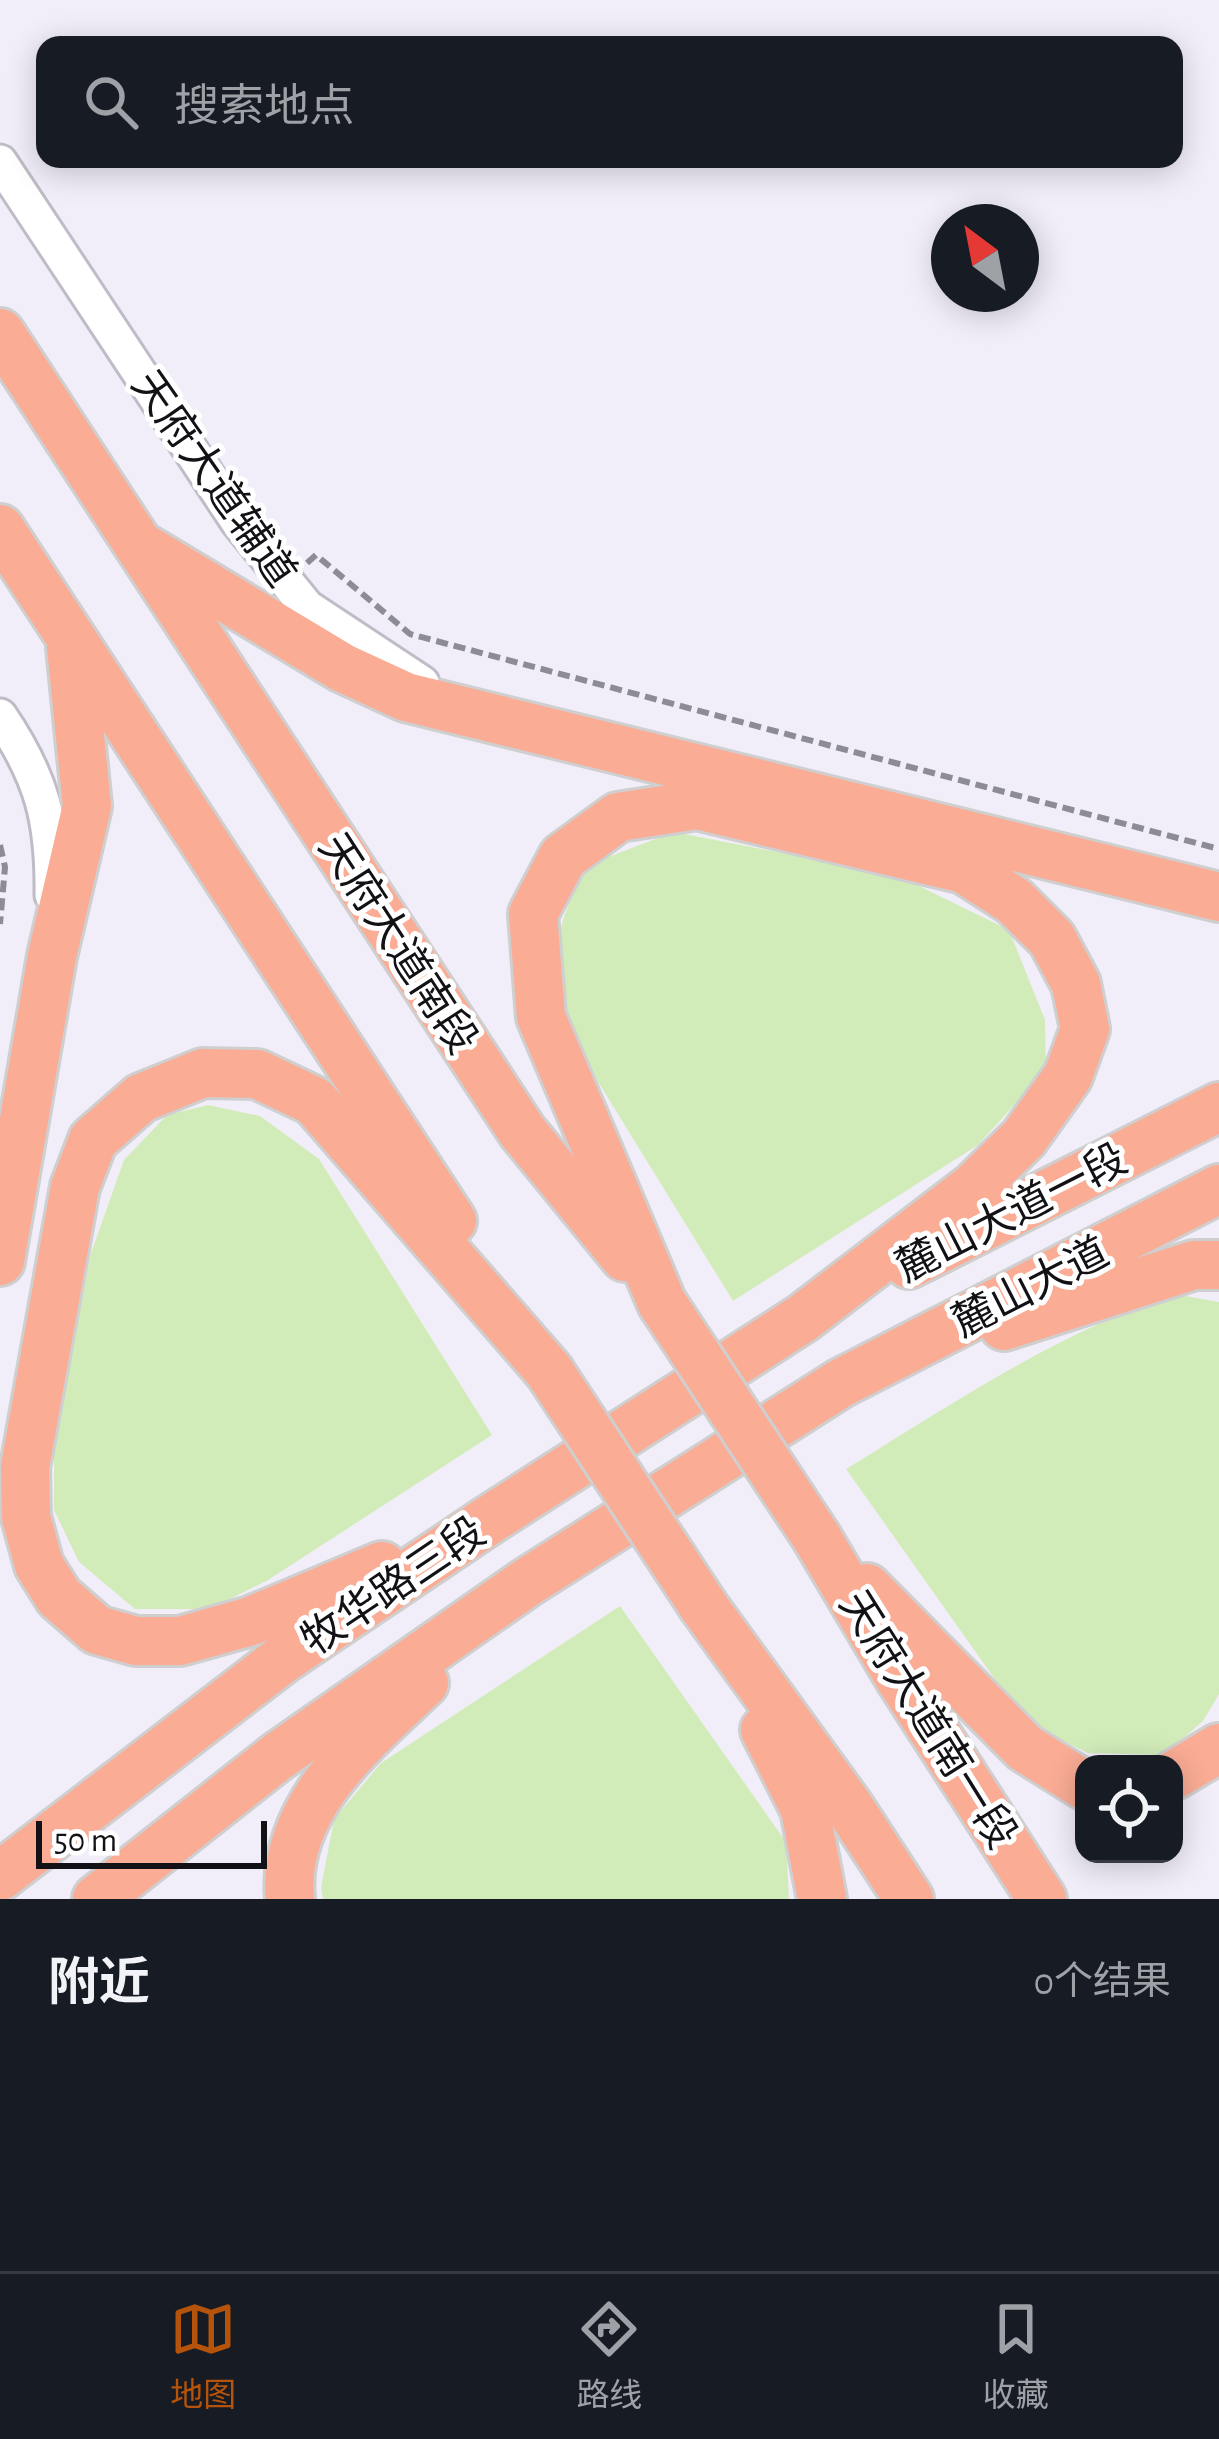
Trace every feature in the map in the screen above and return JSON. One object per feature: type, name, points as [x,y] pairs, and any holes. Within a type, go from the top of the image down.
[{"type":"highway","name":"天府大道南段","points":[[0,333],[522,1131],[662,1303],[818,1538]]},
{"type":"highway","points":[[0,530],[704,1607],[909,1899]]},
{"type":"highway","points":[[142,547],[343,668],[406,697],[1219,897]]},
{"type":"highway","points":[[0,1261],[52,956],[87,806],[70,636]]},
{"type":"highway","points":[[662,1303],[541,1017],[533,914],[563,857],[618,817],[698,805],[964,869],[1014,901],[1052,938],[1076,984],[1085,1029],[1068,1076],[1024,1138],[974,1187],[803,1318]]},
{"type":"highway","points":[[486,1522],[251,1621],[180,1641],[136,1641],[97,1630],[59,1597],[39,1565],[26,1517],[25,1467],[75,1187],[93,1140],[141,1098],[202,1072],[257,1074],[314,1101],[549,1371]]},
{"type":"highway","name":"麓山大道一段","points":[[803,1318],[1219,1107]]},
{"type":"highway","name":"麓山大道","points":[[841,1383],[1219,1189]]},
{"type":"highway","points":[[841,1383],[1094,1295],[1194,1265],[1219,1265]]},
{"type":"highway","name":"牧华路三段","points":[[0,1876],[284,1658],[803,1318]]},
{"type":"highway","name":"牧华路三段","points":[[97,1899],[278,1756],[526,1583],[841,1383]]},
{"type":"highway","points":[[818,1538],[1025,1748],[1075,1780]]},
{"type":"highway","name":"天府大道南一段","points":[[818,1538],[901,1680],[1042,1899]]},
{"type":"highway","points":[[290,1899],[287,1870],[308,1810],[349,1756],[526,1583]]},
{"type":"highway","points":[[704,1607],[805,1809],[823,1899]]},
{"type":"highway","points":[[1183,1770],[1219,1748]]},
{"type":"highway","points":[[849,1808],[876,1899]]},
{"type":"street","name":"天府大道辅道","points":[[0,162],[238,522],[308,607],[410,677],[500,719]]},
{"type":"street","points":[[0,716],[44,800],[53,851],[52,956]]},
{"type":"path","points":[[287,582],[316,555],[410,634],[1219,849]]},
{"type":"path","points":[[0,845],[5,867],[0,924]]},
{"type":"green space","points":[[674,832],[917,885],[1009,930],[1045,1020],[1046,1070],[978,1145],[733,1301],[560,1020],[558,940],[587,865]]},
{"type":"green space","points":[[208,1105],[260,1116],[319,1159],[492,1435],[268,1580],[210,1609],[135,1609],[79,1562],[54,1510],[54,1443],[91,1253],[124,1160],[167,1115]]},
{"type":"green space","points":[[1174,1294],[1219,1302],[1219,1694],[1203,1721],[1164,1755],[1088,1753],[1026,1723],[846,1469],[1046,1350]]},
{"type":"green space","points":[[620,1606],[786,1842],[789,1899],[323,1899],[334,1819],[381,1763]]}]
